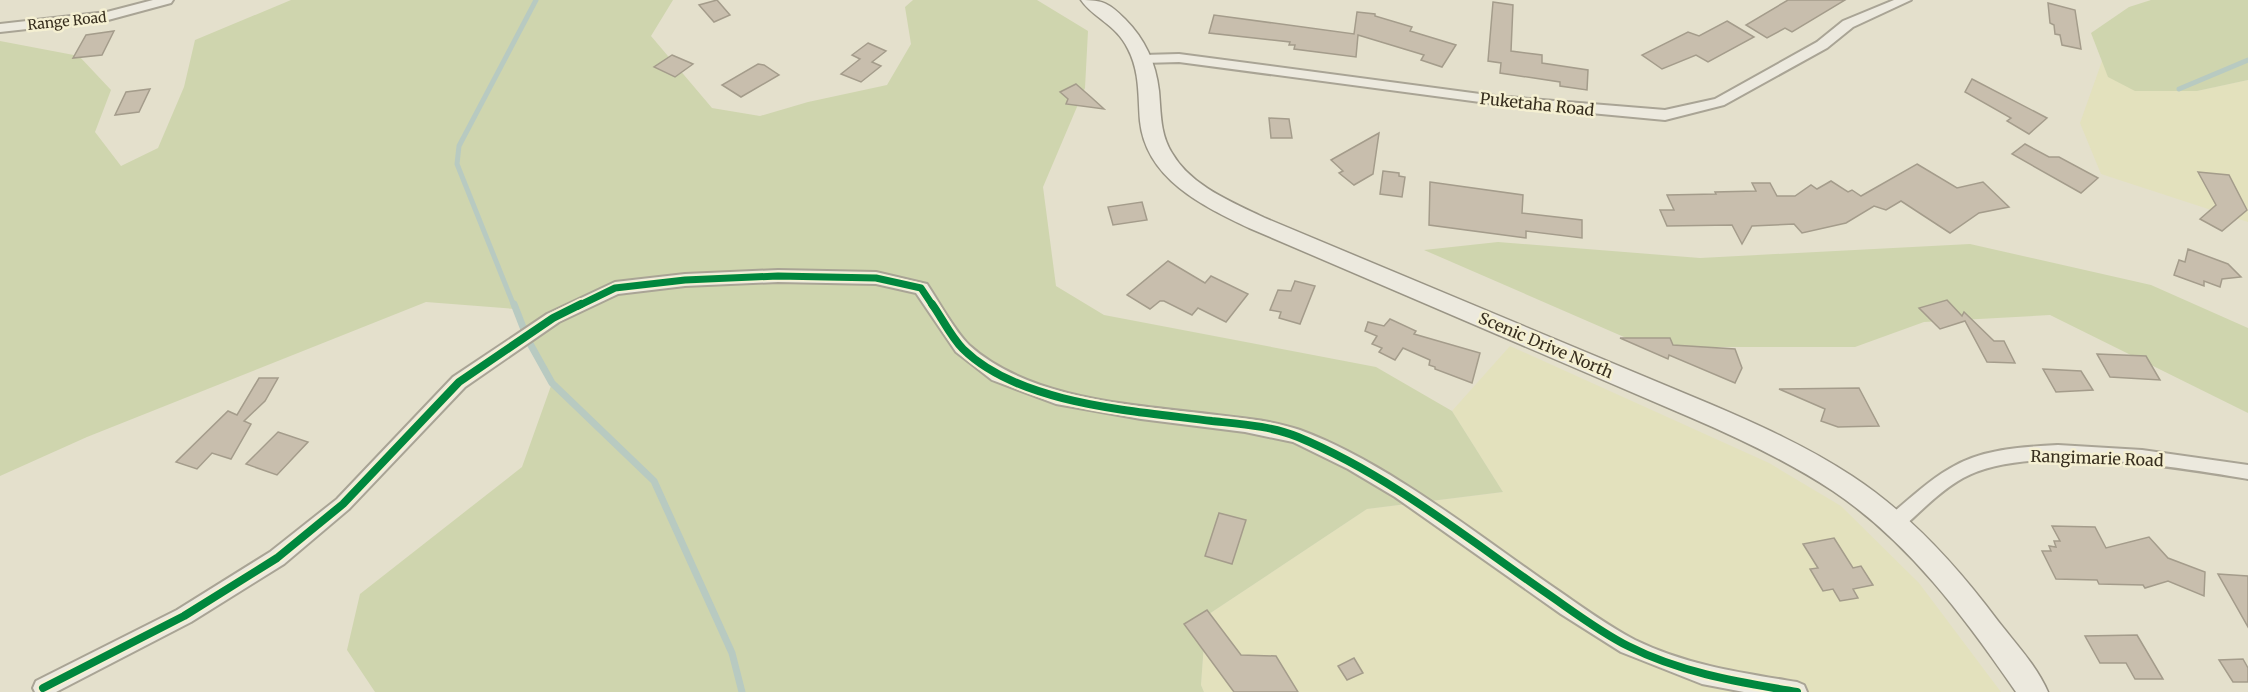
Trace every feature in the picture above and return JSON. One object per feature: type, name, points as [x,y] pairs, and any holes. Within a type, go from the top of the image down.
[{"type":"main road","name":"Scenic Drive North","points":[[1090,0],[1130,34],[1148,71],[1154,138],[1174,170],[1203,195],[1257,223],[1709,415],[1818,469],[1869,502],[1920,549],[1970,605],[2032,692]]},
{"type":"street","name":"Range Road","points":[[0,28],[108,16],[167,0]]},
{"type":"street","name":"Puketaha Road","points":[[1143,59],[1179,58],[1495,100],[1665,115],[1719,102],[1822,45],[1848,24],[1905,0]]},
{"type":"street","points":[[43,688],[184,616],[278,558],[343,504],[459,382],[553,318],[615,288],[685,280],[778,276],[876,278],[921,288],[962,348],[998,375],[1056,397],[1141,412],[1245,425],[1296,436],[1354,464],[1401,492],[1568,608],[1628,646],[1702,675],[1797,692]]},
{"type":"street","name":"Rangimarie Road","points":[[1893,524],[1958,472],[1983,462],[2009,456],[2045,453],[2113,455],[2192,463],[2248,472]]},
{"type":"shaded area","points":[[2107,47],[2197,91],[2248,80],[2248,222],[2101,174],[2080,123]]},
{"type":"shaded area","points":[[1510,346],[1769,463],[1841,506],[1919,583],[2001,692],[1204,692],[1201,685],[1206,616],[1367,509],[1503,492],[1452,411]]},
{"type":"green space","points":[[291,0],[673,0],[651,36],[712,108],[760,116],[808,102],[887,85],[911,44],[905,7],[913,0],[1037,0],[1088,31],[1085,88],[1043,187],[1056,286],[1104,315],[1376,367],[1452,411],[1503,492],[1367,509],[1206,616],[1201,685],[1204,692],[375,692],[347,650],[360,594],[522,467],[552,383],[528,340],[515,309],[426,302],[87,437],[0,476],[0,41],[79,56],[111,90],[95,132],[121,166],[158,148],[184,87],[195,40]]},
{"type":"green space","points":[[2151,0],[2248,0],[2248,80],[2197,91],[2135,91],[2108,77],[2091,33],[2129,7]]},
{"type":"green space","points":[[1498,242],[1700,258],[1970,244],[2151,285],[2248,328],[2248,413],[2050,315],[1924,322],[1855,347],[1647,347],[1424,250]]},
{"type":"building","points":[[717,0],[730,15],[714,22],[699,5]]},
{"type":"building","points":[[1788,0],[1845,0],[1792,32],[1785,28],[1767,38],[1746,25]]},
{"type":"building","points":[[1493,2],[1513,5],[1511,51],[1542,55],[1542,63],[1588,70],[1587,90],[1560,86],[1560,82],[1500,73],[1501,63],[1488,61]]},
{"type":"building","points":[[2048,3],[2075,10],[2081,49],[2062,45],[2060,35],[2055,34],[2054,25],[2050,23]]},
{"type":"building","points":[[1357,12],[1375,14],[1375,16],[1412,27],[1410,31],[1456,45],[1442,67],[1421,60],[1424,55],[1358,35],[1356,57],[1294,49],[1295,45],[1289,45],[1290,42],[1209,33],[1214,15],[1354,34]]},
{"type":"building","points":[[1727,21],[1754,37],[1708,62],[1696,55],[1662,69],[1642,55],[1688,32],[1699,36]]},
{"type":"building","points":[[114,31],[102,55],[73,58],[86,35]]},
{"type":"building","points":[[868,43],[886,51],[872,62],[881,66],[861,82],[841,74],[860,59],[852,55]]},
{"type":"building","points":[[672,55],[693,64],[675,77],[654,67]]},
{"type":"building","points":[[758,64],[764,65],[779,75],[741,97],[722,85]]},
{"type":"building","points":[[1972,79],[2047,118],[2029,134],[2007,121],[2011,118],[1965,92]]},
{"type":"building","points":[[1076,84],[1104,109],[1066,104],[1068,99],[1060,92]]},
{"type":"building","points":[[150,89],[139,112],[115,115],[126,92]]},
{"type":"building","points":[[1269,118],[1289,119],[1292,138],[1271,138]]},
{"type":"building","points":[[1379,133],[1373,174],[1354,185],[1339,173],[1343,171],[1331,160]]},
{"type":"building","points":[[2025,144],[2049,157],[2059,157],[2098,178],[2081,193],[2012,154]]},
{"type":"building","points":[[1917,164],[1957,188],[1983,182],[2009,207],[1979,213],[1950,233],[1901,201],[1886,210],[1874,206],[1846,223],[1802,233],[1794,224],[1752,226],[1742,244],[1732,225],[1667,226],[1660,210],[1674,210],[1667,195],[1756,191],[1752,183],[1770,183],[1777,196],[1795,196],[1811,185],[1817,189],[1831,181],[1848,192],[1852,190],[1861,196]]},
{"type":"building","points":[[1383,171],[1399,173],[1399,176],[1405,177],[1402,197],[1380,194]]},
{"type":"building","points":[[2198,172],[2229,175],[2247,210],[2222,231],[2200,219],[2216,205]]},
{"type":"building","points":[[1430,182],[1523,195],[1522,213],[1582,220],[1582,238],[1526,231],[1526,238],[1429,225]]},
{"type":"building","points":[[1142,202],[1147,220],[1113,225],[1108,207]]},
{"type":"building","points":[[2188,249],[2228,264],[2241,277],[2222,279],[2220,287],[2204,281],[2204,286],[2174,275],[2179,260],[2185,262]]},
{"type":"building","points":[[1168,261],[1205,283],[1211,276],[1248,294],[1226,322],[1198,308],[1192,315],[1164,301],[1160,301],[1150,309],[1127,295]]},
{"type":"building","points":[[1295,281],[1315,286],[1300,324],[1279,318],[1281,312],[1270,310],[1278,290],[1291,291]]},
{"type":"building","points":[[1947,300],[1962,316],[1964,312],[1994,341],[2004,341],[2015,363],[1987,362],[1965,321],[1940,329],[1919,308]]},
{"type":"building","points":[[1390,319],[1416,331],[1414,334],[1480,353],[1472,383],[1435,369],[1429,365],[1430,360],[1403,348],[1395,360],[1379,352],[1382,348],[1372,344],[1377,336],[1365,331],[1368,322],[1384,326]]},
{"type":"building","points":[[1620,338],[1670,338],[1673,345],[1735,349],[1742,368],[1735,383],[1669,355],[1668,359]]},
{"type":"building","points":[[2097,354],[2146,356],[2160,380],[2110,377]]},
{"type":"building","points":[[2043,369],[2081,371],[2093,390],[2056,392]]},
{"type":"building","points":[[259,378],[278,378],[265,401],[244,421],[251,424],[231,459],[212,453],[197,469],[176,462],[228,411],[237,415]]},
{"type":"building","points":[[1859,388],[1879,426],[1838,427],[1821,421],[1825,409],[1779,389]]},
{"type":"building","points":[[278,432],[308,442],[277,475],[246,464]]},
{"type":"building","points":[[1219,513],[1246,520],[1232,564],[1205,556]]},
{"type":"building","points":[[2052,526],[2095,527],[2106,548],[2149,537],[2168,558],[2205,572],[2204,596],[2168,581],[2145,588],[2143,585],[2099,584],[2097,580],[2056,579],[2042,551],[2051,551],[2049,546],[2056,547],[2054,541],[2060,541]]},
{"type":"building","points":[[1834,538],[1853,568],[1861,566],[1873,585],[1853,589],[1858,598],[1840,601],[1833,589],[1823,591],[1810,569],[1818,568],[1803,544]]},
{"type":"building","points":[[2218,574],[2248,576],[2248,627]]},
{"type":"building","points":[[1207,610],[1241,655],[1276,656],[1298,692],[1234,692],[1184,624]]},
{"type":"building","points":[[2137,635],[2163,679],[2135,679],[2126,663],[2100,663],[2085,636]]},
{"type":"building","points":[[1354,658],[1363,673],[1347,680],[1338,666]]},
{"type":"building","points":[[2243,659],[2248,668],[2248,682],[2233,682],[2219,660]]},
{"type":"waterway","points":[[514,306],[457,164],[459,146],[536,0]]},
{"type":"waterway","points":[[2179,89],[2248,60]]},
{"type":"waterway","points":[[514,304],[528,340],[552,383],[654,481],[732,653],[742,692]]},
{"type":"cycle path","points":[[43,688],[184,616],[277,558],[343,504],[459,382],[553,318],[615,288],[685,280],[778,276],[876,278],[921,288],[962,348],[998,375],[1056,397],[1141,412],[1245,425],[1296,436],[1354,464],[1401,492],[1568,608],[1628,646],[1702,675],[1797,692]]}]
